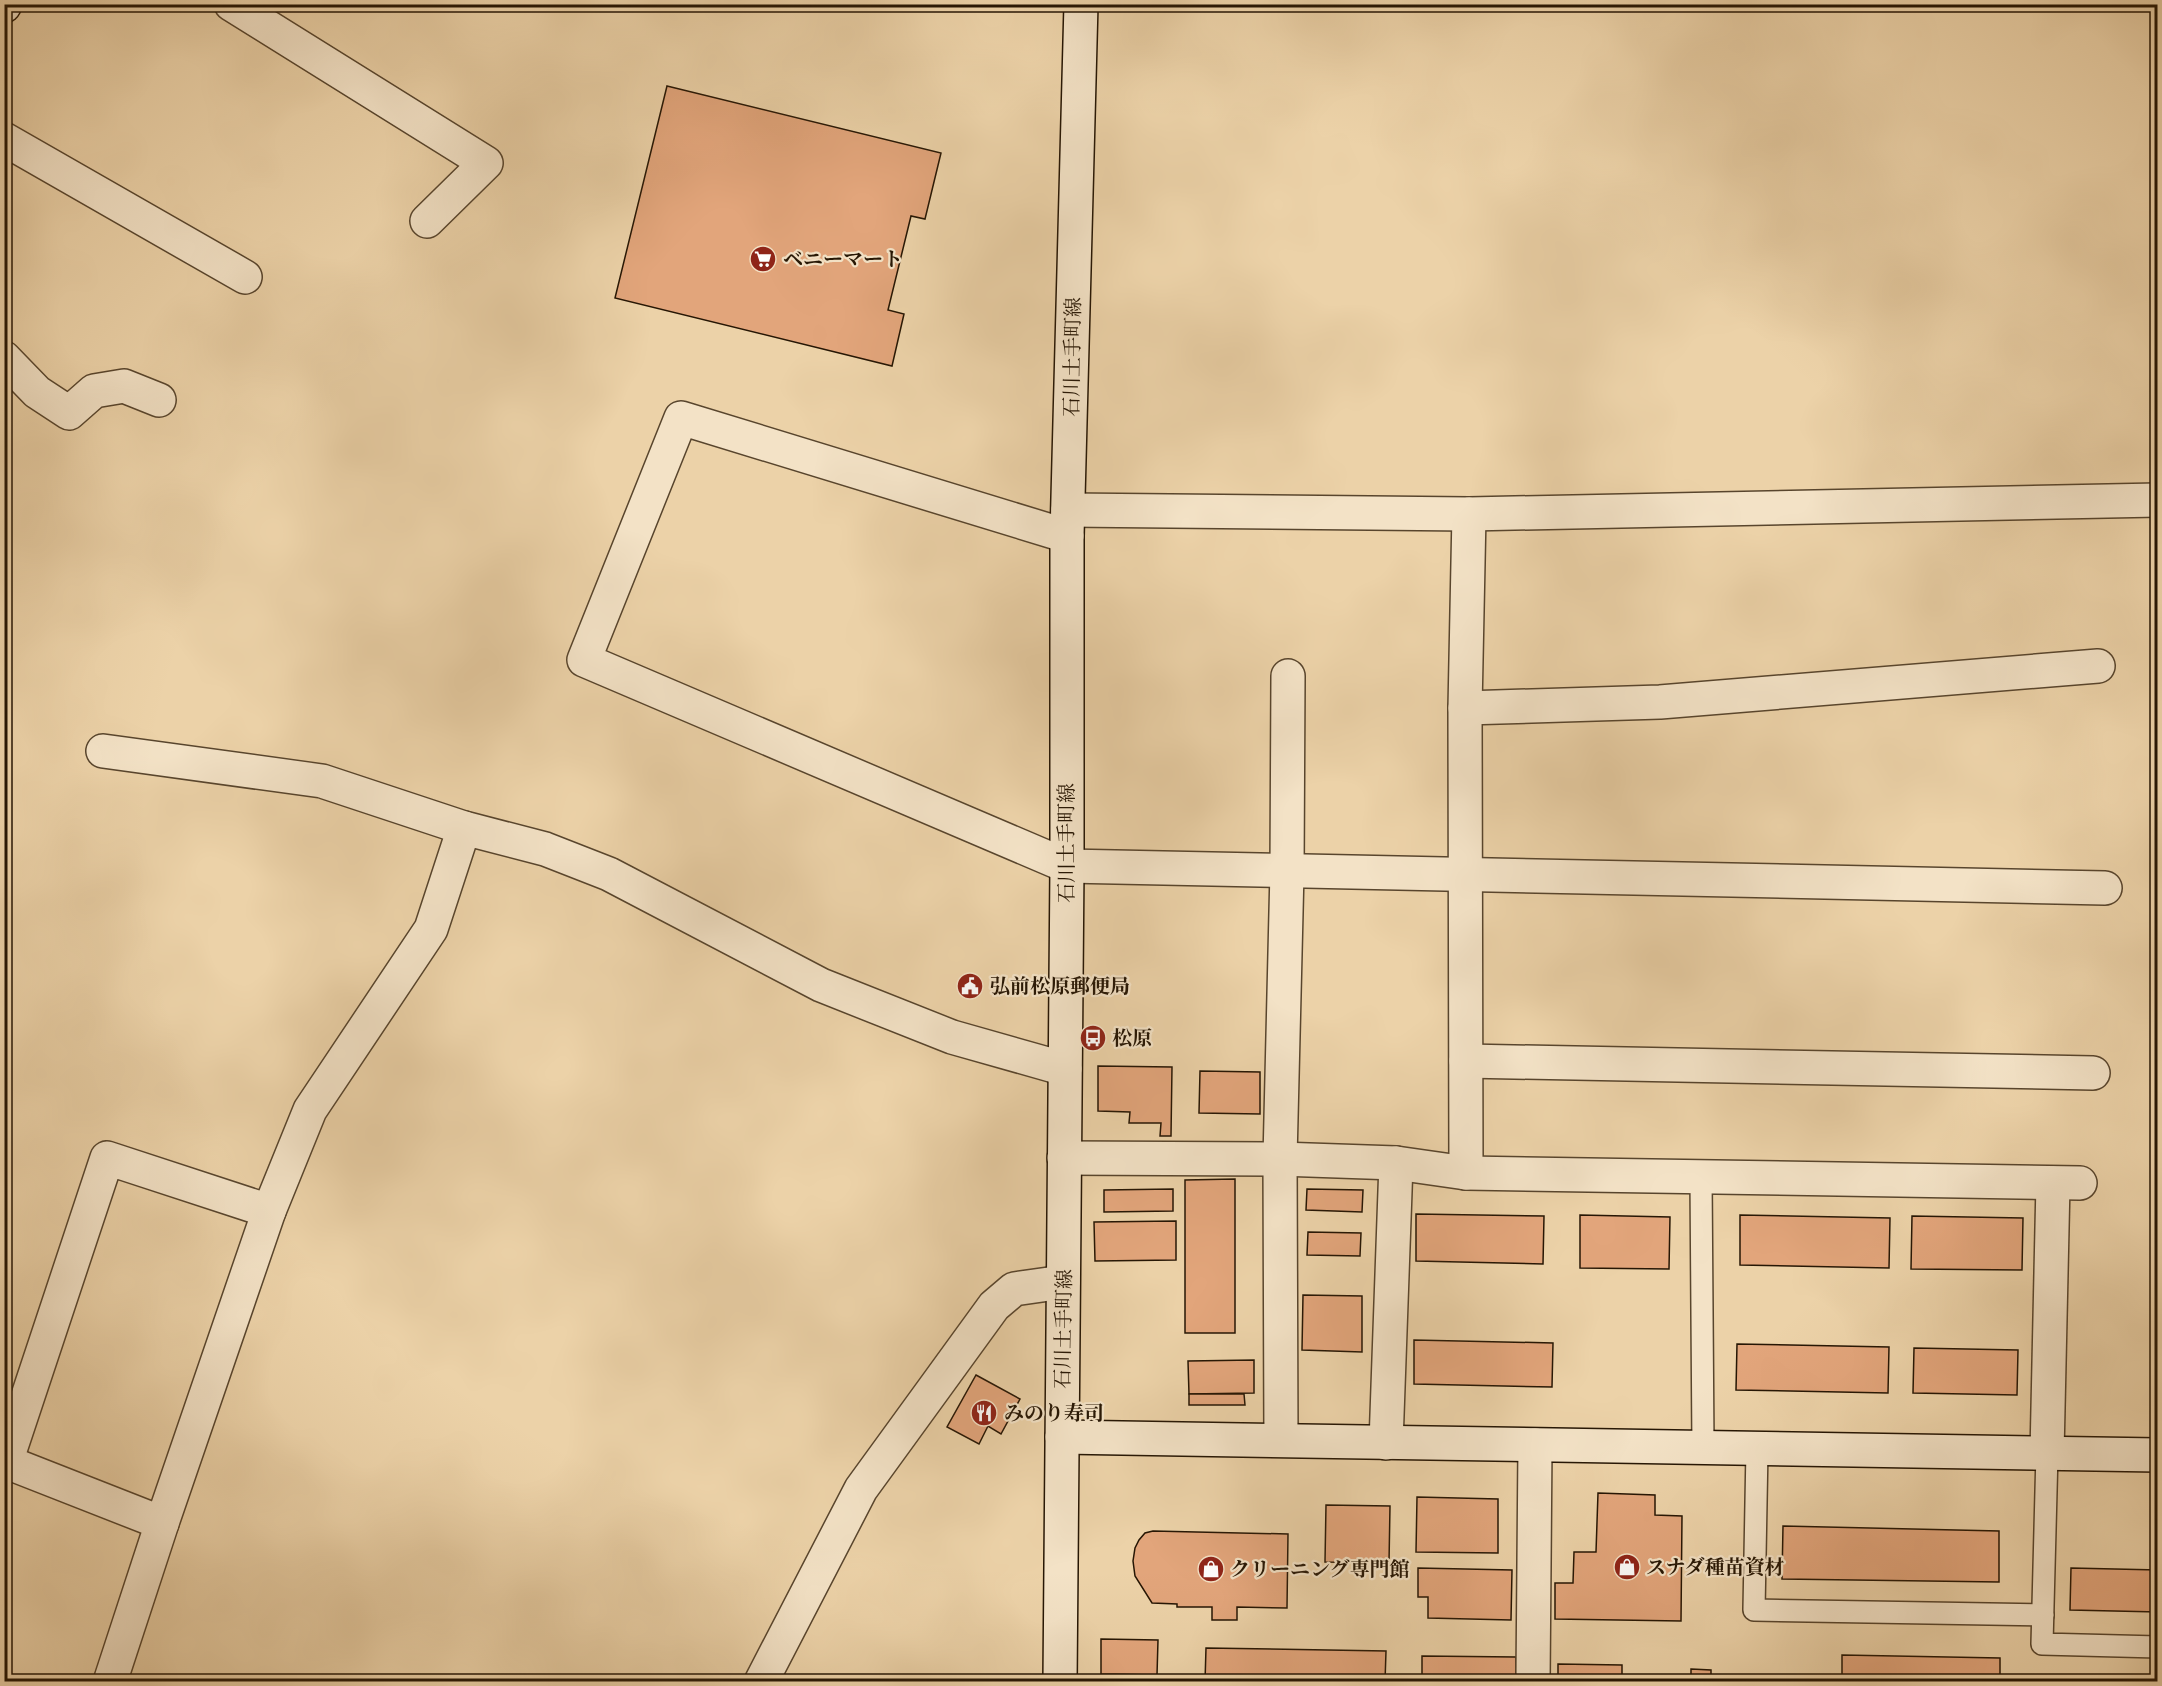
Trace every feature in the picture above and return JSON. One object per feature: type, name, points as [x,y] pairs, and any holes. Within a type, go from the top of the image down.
[{"type":"street","points":[[231,4],[486,163],[427,221]]},
{"type":"street","name":"石川土手町線","points":[[1060,1682],[1068,523],[1081,4]]},
{"type":"street","points":[[4,139],[245,277]]},
{"type":"street","points":[[4,358],[37,392],[69,413],[94,391],[124,386],[159,400]]},
{"type":"street","points":[[2105,888],[1067,866],[584,660],[681,417],[1068,523],[2157,500]]},
{"type":"street","points":[[1466,1173],[1465,708],[1469,514]]},
{"type":"street","points":[[1465,708],[1660,702],[2098,666]]},
{"type":"street","points":[[1281,1440],[1280,1159],[1287,871],[1288,676]]},
{"type":"street","points":[[103,751],[322,781],[464,828],[545,849],[609,874],[821,985],[952,1038],[1065,1069]]},
{"type":"street","points":[[111,1682],[162,1523],[269,1211],[310,1110],[431,929],[464,828]]},
{"type":"street","points":[[1466,1062],[2093,1073]]},
{"type":"street","points":[[162,1523],[5,1462],[107,1158],[269,1211]]},
{"type":"street","points":[[1064,1158],[1280,1159],[1396,1163],[1466,1173],[2067,1183],[2047,1453]]},
{"type":"street","points":[[1386,1443],[1396,1163]]},
{"type":"street","points":[[761,1682],[861,1490],[994,1306],[1014,1289],[1063,1282]]},
{"type":"street","points":[[1062,1437],[2157,1455]]},
{"type":"street","points":[[1533,1682],[1535,1445]]},
{"type":"lane","points":[[1701,1177],[1703,1448]]},
{"type":"lane","points":[[1757,1449],[1754,1611],[2043,1615]]},
{"type":"lane","points":[[2047,1453],[2042,1644],[2157,1647]]},
{"type":"building","name":"ベニーマート","points":[[667,86],[941,153],[925,219],[911,216],[888,310],[904,314],[892,366],[615,298]]},
{"type":"building","points":[[1098,1066],[1172,1067],[1171,1136],[1160,1136],[1161,1123],[1129,1123],[1130,1112],[1098,1111]]},
{"type":"building","points":[[1200,1071],[1260,1072],[1260,1114],[1199,1113]]},
{"type":"building","points":[[1235,1179],[1235,1333],[1185,1333],[1185,1180]]},
{"type":"building","points":[[1173,1189],[1173,1211],[1104,1212],[1104,1190]]},
{"type":"building","points":[[1307,1189],[1363,1190],[1362,1212],[1306,1210]]},
{"type":"building","points":[[1416,1214],[1544,1216],[1543,1264],[1416,1261]]},
{"type":"building","points":[[1580,1215],[1670,1217],[1669,1269],[1580,1268]]},
{"type":"building","points":[[1740,1215],[1890,1218],[1889,1268],[1740,1265]]},
{"type":"building","points":[[1912,1216],[2023,1218],[2022,1270],[1911,1269]]},
{"type":"building","points":[[1176,1221],[1176,1260],[1095,1261],[1094,1222]]},
{"type":"building","points":[[1308,1232],[1361,1233],[1360,1256],[1307,1255]]},
{"type":"building","points":[[1303,1295],[1362,1296],[1362,1352],[1302,1350]]},
{"type":"building","points":[[1414,1340],[1553,1343],[1552,1387],[1414,1384]]},
{"type":"building","points":[[1737,1344],[1889,1347],[1888,1393],[1736,1390]]},
{"type":"building","points":[[1914,1348],[2018,1350],[2017,1395],[1913,1393]]},
{"type":"building","points":[[1254,1360],[1254,1393],[1189,1394],[1188,1361]]},
{"type":"building","name":"みのり寿司","points":[[976,1375],[1020,1399],[1001,1434],[988,1426],[979,1444],[947,1427]]},
{"type":"building","points":[[1189,1394],[1244,1394],[1245,1405],[1189,1405]]},
{"type":"building","name":"スナダ種苗資材","points":[[1598,1493],[1655,1495],[1655,1515],[1682,1516],[1681,1621],[1555,1619],[1555,1583],[1573,1583],[1574,1552],[1596,1552]]},
{"type":"building","points":[[1417,1497],[1498,1499],[1498,1553],[1416,1552]]},
{"type":"building","points":[[1326,1505],[1390,1506],[1389,1563],[1325,1562]]},
{"type":"building","points":[[1783,1526],[1999,1531],[1999,1582],[1782,1579]]},
{"type":"building","name":"クリーニング専門館","points":[[1153,1531],[1288,1534],[1287,1608],[1237,1607],[1237,1620],[1212,1620],[1212,1607],[1177,1607],[1177,1604],[1152,1603],[1135,1576],[1133,1561],[1139,1540],[1145,1533]]},
{"type":"building","points":[[1418,1568],[1512,1570],[1511,1620],[1428,1618],[1428,1597],[1418,1597]]},
{"type":"building","points":[[2071,1568],[2158,1570],[2158,1612],[2070,1610]]},
{"type":"building","points":[[1101,1639],[1158,1640],[1157,1675],[1101,1674]]},
{"type":"building","points":[[1206,1648],[1386,1651],[1385,1682],[1205,1682]]},
{"type":"building","points":[[1842,1655],[2000,1658],[2000,1682],[1842,1682]]},
{"type":"building","points":[[1422,1656],[1516,1657],[1516,1682],[1422,1682]]},
{"type":"building","points":[[1558,1664],[1622,1665],[1622,1682],[1558,1682]]},
{"type":"building","points":[[1691,1669],[1711,1670],[1711,1682],[1691,1682]]},
{"type":"place","name":"ベニーマート","points":[[763,259]]},
{"type":"place","name":"弘前松原郵便局","points":[[970,986]]},
{"type":"place","name":"松原","points":[[1093,1038]]},
{"type":"place","name":"みのり寿司","points":[[984,1413]]},
{"type":"place","name":"スナダ種苗資材","points":[[1627,1567]]},
{"type":"place","name":"クリーニング専門館","points":[[1211,1569]]}]
